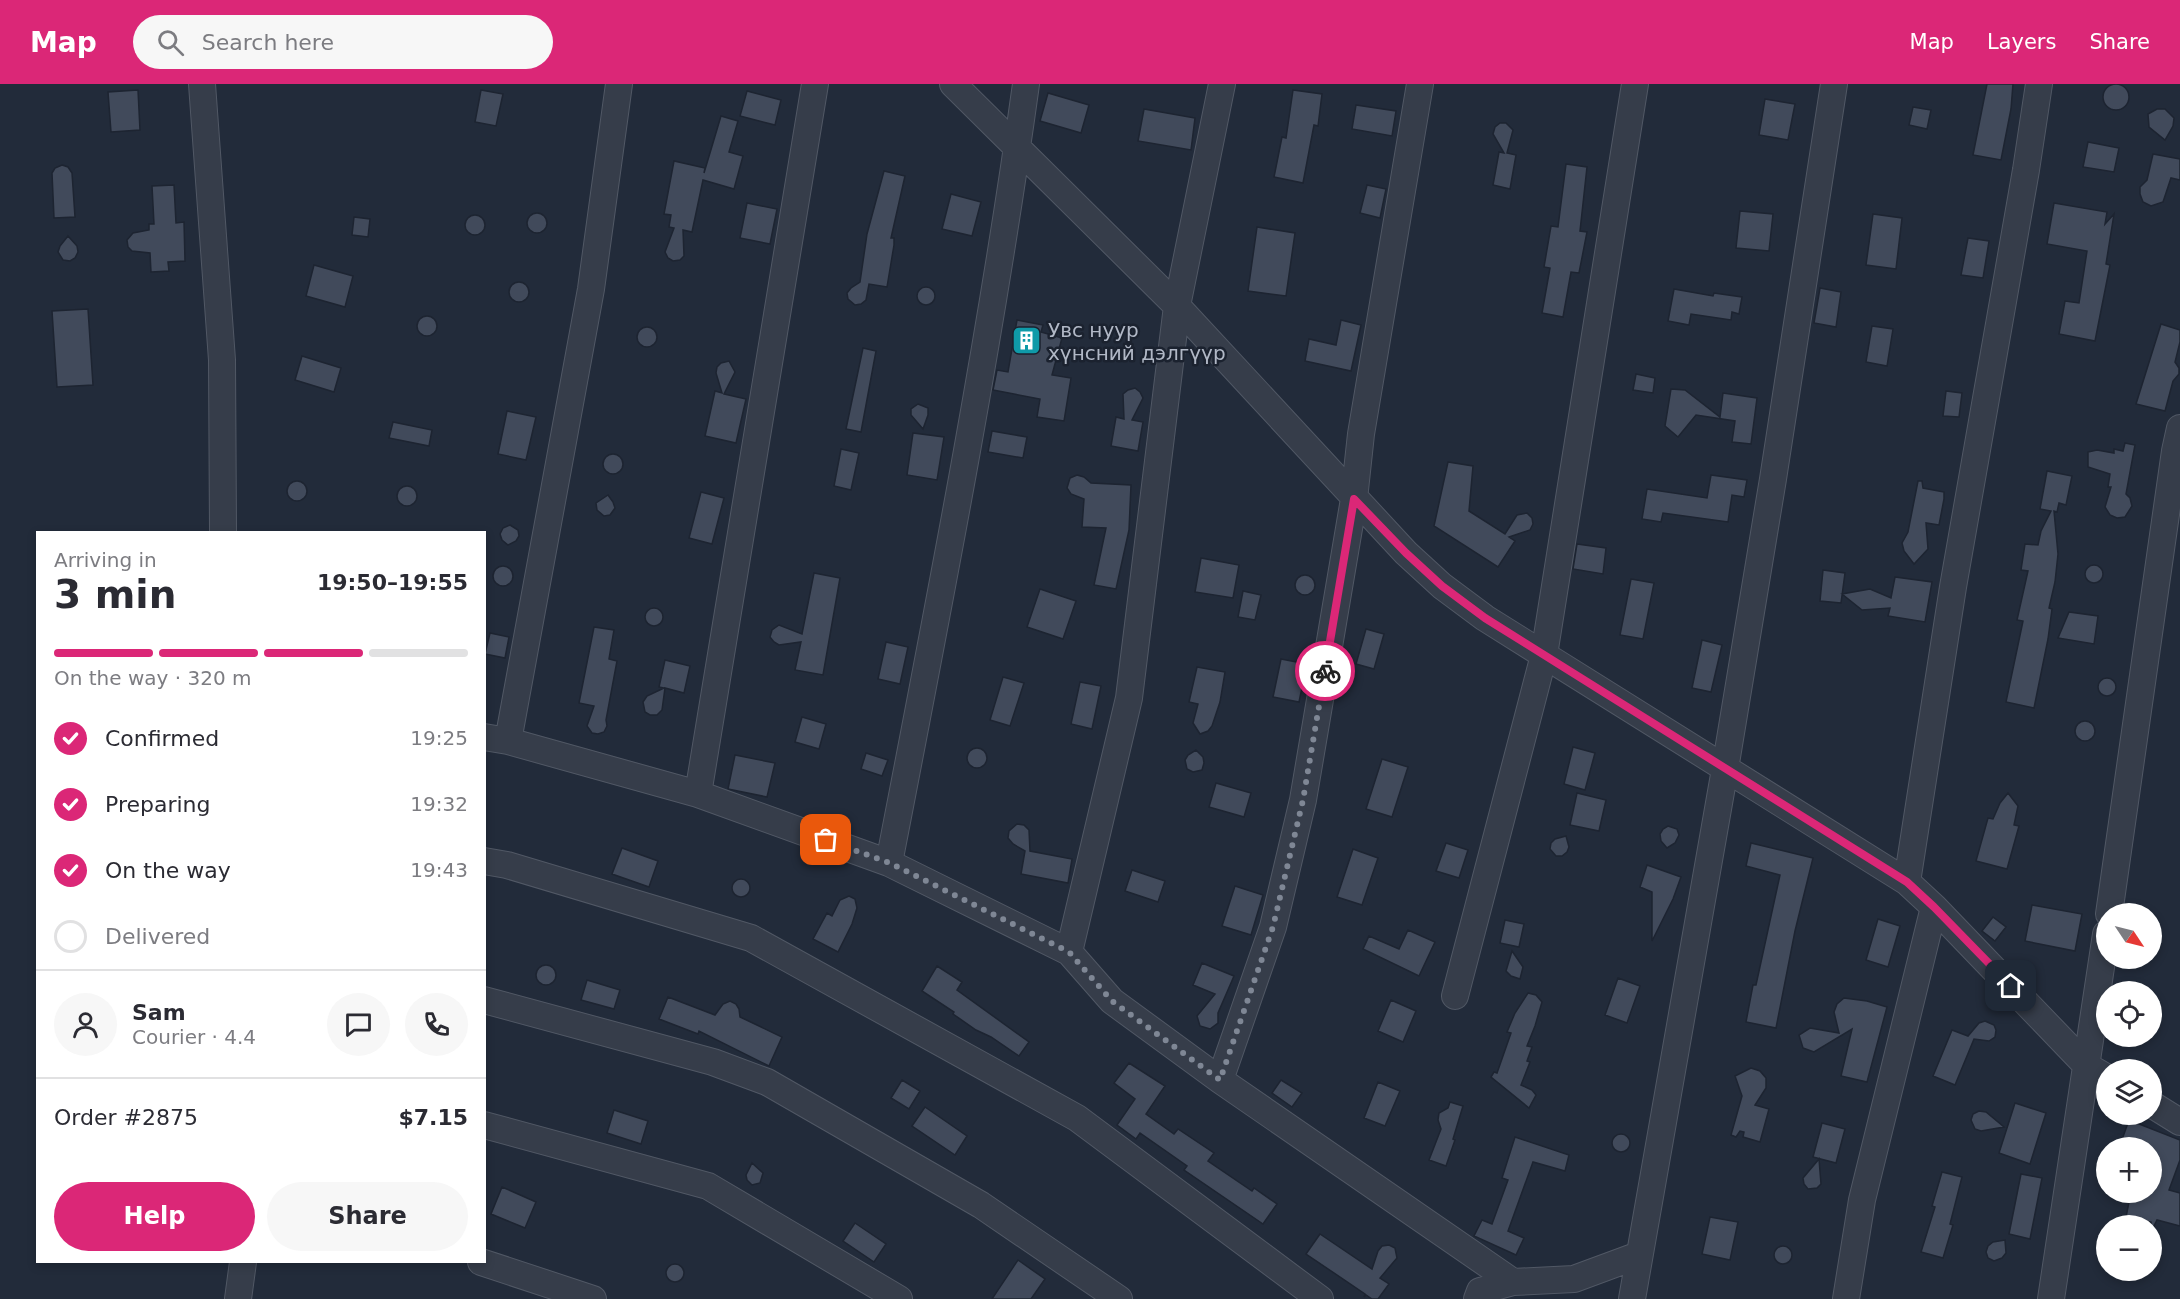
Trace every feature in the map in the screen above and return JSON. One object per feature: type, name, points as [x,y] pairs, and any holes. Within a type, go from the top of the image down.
[{"type":"street","points":[[202,84],[222,360],[223,531]]},
{"type":"street","points":[[619,84],[591,289],[496,739],[698,794],[890,863],[1069,952],[1112,1001],[1220,1080],[1513,1282]]},
{"type":"street","points":[[698,794],[815,84]]},
{"type":"street","points":[[953,84],[1177,306],[1354,499],[1406,553],[1442,586],[1485,618],[1907,882],[2096,1071]]},
{"type":"street","points":[[890,863],[956,515],[1026,84]]},
{"type":"street","points":[[1069,952],[1129,698],[1177,306],[1222,84]]},
{"type":"street","points":[[1220,1080],[1273,927],[1303,800],[1420,84]]},
{"type":"street","points":[[1455,996],[1544,655],[1635,84]]},
{"type":"street","points":[[1632,1299],[1725,769],[1773,479],[1834,84]]},
{"type":"street","points":[[1907,882],[1953,587],[2039,84]]},
{"type":"street","points":[[2111,903],[2180,428]]},
{"type":"street","points":[[486,861],[507,865],[751,938],[1077,1118],[1320,1299]]},
{"type":"street","points":[[1846,1299],[1862,1200],[1934,907]]},
{"type":"street","points":[[2098,1059],[2104,969]]},
{"type":"street","points":[[486,1001],[713,1062],[767,1082],[981,1205],[1119,1299]]},
{"type":"street","points":[[2051,1299],[2096,1077]]},
{"type":"street","points":[[2162,1111],[2180,1122]]},
{"type":"street","points":[[486,1126],[708,1186],[899,1299]]},
{"type":"street","points":[[1475,1296],[1513,1282],[1574,1279],[1639,1255]]},
{"type":"street","points":[[238,1299],[243,1263]]},
{"type":"street","points":[[484,1263],[593,1299]]},
{"type":"building","points":[[1987,84],[2013,84],[2011,109],[2001,160],[1973,155]]},
{"type":"building","points":[[2116,84],[2125,88],[2129,97],[2125,106],[2116,110],[2107,106],[2103,97],[2107,88]]},
{"type":"building","points":[[138,90],[140,130],[111,132],[108,92]]},
{"type":"building","points":[[481,90],[503,94],[496,126],[475,122]]},
{"type":"building","points":[[1293,90],[1322,94],[1318,126],[1314,125],[1303,183],[1274,177],[1282,137],[1286,138]]},
{"type":"building","points":[[747,91],[781,100],[775,125],[740,116]]},
{"type":"building","points":[[1048,93],[1089,105],[1081,133],[1040,121]]},
{"type":"building","points":[[1765,99],[1795,104],[1788,140],[1759,135]]},
{"type":"building","points":[[1356,105],[1396,111],[1392,136],[1352,129]]},
{"type":"building","points":[[1913,107],[1931,110],[1927,129],[1909,125]]},
{"type":"building","points":[[1144,109],[1195,118],[1191,150],[1138,141]]},
{"type":"building","points":[[2157,109],[2165,109],[2174,118],[2173,126],[2165,140],[2149,127],[2148,114]]},
{"type":"building","points":[[721,116],[738,121],[729,152],[743,156],[734,189],[703,180],[692,232],[683,230],[684,256],[680,260],[673,261],[665,252],[674,228],[669,227],[671,215],[664,214],[674,161],[705,168],[704,173]]},
{"type":"building","points":[[1500,123],[1506,123],[1513,130],[1507,153],[1516,155],[1510,189],[1493,185],[1499,152],[1504,153],[1493,134],[1495,127]]},
{"type":"building","points":[[2088,142],[2119,148],[2114,172],[2083,167]]},
{"type":"building","points":[[2153,154],[2180,159],[2180,180],[2171,178],[2163,202],[2151,206],[2143,202],[2140,187],[2147,180]]},
{"type":"building","points":[[1566,164],[1587,167],[1580,231],[1587,232],[1579,273],[1571,272],[1563,317],[1542,313],[1550,268],[1544,267],[1551,226],[1558,227]]},
{"type":"building","points":[[62,165],[68,167],[72,173],[75,217],[54,218],[52,173],[55,168]]},
{"type":"building","points":[[884,171],[905,176],[891,238],[894,238],[894,245],[887,287],[869,284],[866,300],[855,305],[848,299],[847,293],[860,282],[867,234]]},
{"type":"building","points":[[174,185],[176,223],[184,222],[185,261],[168,262],[169,271],[151,272],[150,253],[132,251],[128,247],[127,240],[133,233],[149,230],[149,224],[154,224],[152,186]]},
{"type":"building","points":[[1367,185],[1386,189],[1380,218],[1360,213]]},
{"type":"building","points":[[951,194],[981,202],[972,236],[942,229]]},
{"type":"building","points":[[747,203],[777,209],[770,244],[740,238]]},
{"type":"building","points":[[2054,203],[2107,212],[2105,224],[2114,214],[2106,264],[2110,265],[2095,341],[2059,334],[2065,301],[2079,303],[2087,251],[2047,244]]},
{"type":"building","points":[[1740,211],[1773,214],[1769,251],[1736,248]]},
{"type":"building","points":[[537,213],[544,216],[547,223],[544,230],[537,233],[530,230],[527,223],[530,216]]},
{"type":"building","points":[[1873,214],[1902,218],[1896,269],[1866,265]]},
{"type":"building","points":[[475,215],[482,218],[485,225],[482,232],[475,235],[468,232],[465,225],[468,218]]},
{"type":"building","points":[[354,217],[370,219],[368,237],[352,235]]},
{"type":"building","points":[[1257,227],[1295,233],[1286,296],[1248,291]]},
{"type":"building","points":[[68,236],[77,246],[78,252],[70,261],[63,260],[58,252]]},
{"type":"building","points":[[1968,238],[1989,241],[1983,278],[1961,275]]},
{"type":"building","points":[[314,265],[353,276],[345,307],[306,296]]},
{"type":"building","points":[[519,282],[526,285],[529,292],[526,299],[519,302],[512,299],[509,292],[512,285]]},
{"type":"building","points":[[922,287],[930,287],[935,292],[933,303],[922,305],[917,300],[917,292]]},
{"type":"building","points":[[1820,288],[1841,292],[1836,327],[1814,323]]},
{"type":"building","points":[[1674,289],[1713,296],[1714,293],[1742,297],[1739,314],[1732,312],[1731,320],[1691,314],[1689,325],[1668,321]]},
{"type":"building","points":[[88,309],[93,385],[57,387],[52,311]]},
{"type":"building","points":[[427,316],[434,319],[437,326],[434,333],[427,336],[420,333],[417,326],[420,319]]},
{"type":"building","points":[[1017,320],[1043,325],[1041,332],[1062,338],[1052,375],[1071,378],[1064,421],[1037,417],[1040,399],[993,390],[997,370],[1008,372]]},
{"type":"building","points":[[1341,320],[1361,325],[1351,371],[1305,361],[1309,339],[1336,345]]},
{"type":"building","points":[[2161,324],[2180,330],[2180,342],[2175,362],[2179,368],[2179,374],[2173,381],[2165,411],[2136,404]]},
{"type":"building","points":[[1872,326],[1893,329],[1887,366],[1866,362]]},
{"type":"building","points":[[647,327],[654,330],[657,337],[654,344],[647,347],[640,344],[637,337],[640,330]]},
{"type":"building","points":[[863,348],[876,351],[861,432],[846,429]]},
{"type":"building","points":[[302,356],[341,368],[334,392],[295,380]]},
{"type":"building","points":[[729,361],[735,372],[724,394],[746,399],[736,443],[705,436],[715,391],[722,393],[716,373],[717,367]]},
{"type":"building","points":[[1636,374],[1655,378],[1653,393],[1633,390]]},
{"type":"building","points":[[1135,388],[1143,398],[1132,420],[1143,422],[1138,451],[1111,446],[1116,417],[1124,419],[1123,394]]},
{"type":"building","points":[[1671,389],[1685,390],[1720,417],[1723,393],[1757,398],[1751,444],[1732,442],[1735,421],[1696,415],[1678,437],[1665,426]]},
{"type":"building","points":[[1946,391],[1962,393],[1959,417],[1943,416]]},
{"type":"building","points":[[918,404],[928,408],[923,429],[911,415],[911,409]]},
{"type":"building","points":[[507,411],[536,417],[526,460],[498,454]]},
{"type":"building","points":[[393,422],[432,430],[429,446],[389,438]]},
{"type":"building","points":[[992,431],[1027,437],[1023,458],[988,452]]},
{"type":"building","points":[[913,433],[944,437],[937,480],[907,475]]},
{"type":"building","points":[[2125,443],[2135,445],[2126,494],[2132,506],[2125,517],[2117,518],[2110,515],[2105,507],[2111,487],[2108,487],[2110,474],[2088,467],[2088,452],[2097,450],[2114,453],[2114,449],[2123,451]]},
{"type":"building","points":[[841,449],[859,453],[851,490],[834,486]]},
{"type":"building","points":[[613,454],[620,457],[623,464],[620,471],[613,474],[606,471],[603,464],[606,457]]},
{"type":"building","points":[[1448,462],[1473,466],[1469,511],[1505,534],[1517,515],[1527,513],[1532,518],[1533,524],[1530,530],[1509,537],[1515,541],[1498,567],[1434,526]]},
{"type":"building","points":[[2047,471],[2072,476],[2066,505],[2059,503],[2057,512],[2054,511],[2058,554],[2049,608],[2052,609],[2048,639],[2034,708],[2006,702],[2023,621],[2017,620],[2028,571],[2021,570],[2025,544],[2038,545],[2041,531],[2051,511],[2040,509]]},
{"type":"building","points":[[1077,475],[1091,483],[1131,485],[1129,530],[1116,589],[1094,585],[1106,528],[1082,527],[1084,499],[1071,494],[1067,488],[1070,478]]},
{"type":"building","points":[[1711,475],[1747,480],[1744,497],[1732,495],[1728,522],[1663,513],[1661,522],[1642,519],[1647,489],[1707,498]]},
{"type":"building","points":[[297,481],[304,484],[307,491],[304,498],[297,501],[290,498],[287,491],[290,484]]},
{"type":"building","points":[[1918,481],[1922,481],[1923,488],[1944,492],[1944,499],[1939,525],[1926,523],[1928,549],[1914,564],[1904,551],[1902,543],[1908,532]]},
{"type":"building","points":[[407,486],[414,489],[417,496],[414,503],[407,506],[400,503],[397,496],[400,489]]},
{"type":"building","points":[[701,492],[724,498],[712,544],[689,538]]},
{"type":"building","points":[[608,495],[615,508],[610,515],[604,516],[597,510],[596,503]]},
{"type":"building","points":[[510,525],[518,530],[519,536],[516,541],[508,545],[502,540],[500,534],[503,528]]},
{"type":"building","points":[[1577,544],[1606,548],[1603,574],[1573,569]]},
{"type":"building","points":[[1201,558],[1239,565],[1233,598],[1195,592]]},
{"type":"building","points":[[2090,565],[2098,565],[2103,570],[2101,581],[2090,583],[2085,578],[2085,570]]},
{"type":"building","points":[[503,566],[510,569],[513,576],[510,583],[503,586],[496,583],[493,576],[496,569]]},
{"type":"building","points":[[1823,570],[1845,573],[1841,603],[1820,601]]},
{"type":"building","points":[[814,573],[840,578],[823,675],[795,670],[801,642],[779,645],[770,637],[772,630],[779,625],[802,634]]},
{"type":"building","points":[[1305,575],[1312,578],[1315,585],[1312,592],[1305,595],[1298,592],[1295,585],[1298,578]]},
{"type":"building","points":[[1895,577],[1932,582],[1925,622],[1888,616],[1890,608],[1862,610],[1842,594],[1870,589],[1891,598]]},
{"type":"building","points":[[1631,579],[1654,583],[1643,639],[1620,635]]},
{"type":"building","points":[[1040,589],[1076,601],[1063,639],[1027,627]]},
{"type":"building","points":[[1243,591],[1261,595],[1255,620],[1238,617]]},
{"type":"building","points":[[650,608],[658,608],[663,613],[661,624],[650,626],[645,621],[645,613]]},
{"type":"building","points":[[2069,612],[2098,616],[2094,644],[2058,638]]},
{"type":"building","points":[[594,627],[614,630],[609,659],[617,661],[606,720],[607,726],[604,732],[598,734],[592,733],[587,726],[594,706],[579,703]]},
{"type":"building","points":[[1366,629],[1384,634],[1374,669],[1356,664]]},
{"type":"building","points":[[490,633],[509,637],[505,658],[486,654]]},
{"type":"building","points":[[1702,640],[1722,645],[1711,692],[1692,688]]},
{"type":"building","points":[[886,642],[908,647],[900,684],[878,679]]},
{"type":"building","points":[[1281,659],[1307,664],[1299,702],[1273,697]]},
{"type":"building","points":[[665,660],[690,666],[684,693],[665,688],[662,710],[657,715],[650,715],[645,712],[643,702],[647,696],[664,688],[659,687]]},
{"type":"building","points":[[1197,667],[1225,672],[1220,702],[1212,726],[1208,731],[1200,734],[1193,723],[1198,704],[1189,702]]},
{"type":"building","points":[[1003,677],[1024,683],[1010,726],[990,720]]},
{"type":"building","points":[[2103,678],[2111,678],[2116,683],[2114,694],[2103,696],[2098,691],[2098,683]]},
{"type":"building","points":[[1080,682],[1101,686],[1092,729],[1071,724]]},
{"type":"building","points":[[802,717],[826,724],[819,749],[795,742]]},
{"type":"building","points":[[2085,721],[2092,724],[2095,731],[2092,738],[2085,741],[2078,738],[2075,731],[2078,724]]},
{"type":"building","points":[[1573,747],[1595,753],[1585,790],[1564,784]]},
{"type":"building","points":[[977,748],[984,751],[987,758],[984,765],[977,768],[970,765],[967,758],[970,751]]},
{"type":"building","points":[[1196,750],[1203,757],[1204,763],[1202,770],[1193,772],[1187,769],[1185,760]]},
{"type":"building","points":[[866,753],[888,760],[882,776],[861,769]]},
{"type":"building","points":[[735,755],[775,763],[767,797],[728,789]]},
{"type":"building","points":[[1382,759],[1408,767],[1392,817],[1366,809]]},
{"type":"building","points":[[1216,783],[1251,793],[1244,817],[1209,807]]},
{"type":"building","points":[[1577,793],[1606,800],[1599,831],[1570,825]]},
{"type":"building","points":[[2008,793],[2018,806],[2014,825],[2019,826],[2007,869],[1976,861],[1988,818],[1993,819],[2000,803]]},
{"type":"building","points":[[1017,824],[1024,825],[1029,830],[1030,851],[1072,859],[1068,883],[1021,874],[1025,851],[1008,838],[1009,831]]},
{"type":"building","points":[[1668,826],[1677,829],[1679,835],[1675,843],[1667,848],[1661,841],[1660,834]]},
{"type":"building","points":[[1566,836],[1569,847],[1567,852],[1562,856],[1556,856],[1550,849],[1551,843],[1555,839]]},
{"type":"building","points":[[1446,843],[1468,850],[1459,878],[1436,871]]},
{"type":"building","points":[[1751,843],[1813,858],[1795,931],[1776,1028],[1746,1022],[1780,875],[1746,866]]},
{"type":"building","points":[[622,848],[658,861],[649,887],[612,874]]},
{"type":"building","points":[[1353,849],[1378,858],[1362,905],[1337,897]]},
{"type":"building","points":[[1647,865],[1681,877],[1652,941],[1652,892],[1640,887]]},
{"type":"building","points":[[1132,870],[1165,881],[1158,902],[1125,891]]},
{"type":"building","points":[[741,879],[747,882],[750,888],[747,894],[741,897],[735,894],[732,888],[735,882]]},
{"type":"building","points":[[1235,886],[1263,895],[1251,935],[1222,926]]},
{"type":"building","points":[[849,896],[855,899],[857,908],[838,952],[813,939],[827,913],[832,916],[840,900]]},
{"type":"building","points":[[2032,905],[2082,914],[2075,951],[2025,941]]},
{"type":"building","points":[[1993,917],[2006,927],[1995,941],[1982,931]]},
{"type":"building","points":[[1878,919],[1900,926],[1888,967],[1866,960]]},
{"type":"building","points":[[1505,920],[1524,924],[1519,947],[1500,943]]},
{"type":"building","points":[[1408,930],[1435,942],[1419,976],[1363,949],[1369,936],[1399,949]]},
{"type":"building","points":[[1512,951],[1523,967],[1520,979],[1511,976],[1506,971]]},
{"type":"building","points":[[1202,963],[1234,976],[1218,1013],[1218,1023],[1210,1029],[1200,1026],[1197,1016],[1215,994],[1193,985]]},
{"type":"building","points":[[546,965],[553,968],[556,975],[553,982],[546,985],[539,982],[536,975],[539,968]]},
{"type":"building","points":[[937,966],[962,982],[957,990],[1029,1042],[1019,1056],[976,1030],[922,991]]},
{"type":"building","points":[[1618,978],[1640,986],[1627,1023],[1605,1015]]},
{"type":"building","points":[[587,980],[620,990],[614,1009],[581,1000]]},
{"type":"building","points":[[1528,993],[1536,995],[1542,1002],[1527,1046],[1532,1047],[1527,1061],[1530,1062],[1521,1085],[1532,1090],[1536,1095],[1529,1108],[1491,1077],[1494,1072],[1497,1073],[1511,1033],[1507,1032],[1515,1013]]},
{"type":"building","points":[[668,997],[715,1015],[723,1004],[730,1001],[736,1004],[740,1017],[782,1037],[769,1066],[699,1031],[698,1034],[659,1019]]},
{"type":"building","points":[[1844,998],[1887,1007],[1867,1082],[1841,1076],[1852,1029],[1814,1052],[1803,1048],[1799,1035],[1810,1028],[1839,1033],[1834,1012],[1837,1004]]},
{"type":"building","points":[[1391,1000],[1416,1011],[1403,1042],[1378,1031]]},
{"type":"building","points":[[1985,1021],[1994,1025],[1995,1037],[1989,1041],[1974,1039],[1955,1085],[1933,1076],[1952,1030],[1968,1036],[1979,1023]]},
{"type":"building","points":[[1129,1063],[1165,1086],[1146,1114],[1174,1134],[1178,1129],[1214,1153],[1208,1161],[1252,1191],[1254,1188],[1277,1204],[1263,1224],[1184,1170],[1187,1166],[1140,1133],[1136,1139],[1117,1125],[1135,1099],[1114,1083]]},
{"type":"building","points":[[1751,1068],[1760,1071],[1766,1078],[1766,1088],[1755,1105],[1769,1109],[1760,1142],[1743,1137],[1744,1132],[1740,1131],[1736,1137],[1731,1135],[1742,1096],[1735,1076]]},
{"type":"building","points":[[902,1080],[920,1091],[909,1109],[891,1098]]},
{"type":"building","points":[[1281,1080],[1302,1093],[1292,1107],[1272,1093]]},
{"type":"building","points":[[1378,1082],[1400,1091],[1385,1126],[1364,1118]]},
{"type":"building","points":[[1450,1102],[1463,1106],[1446,1166],[1429,1160],[1441,1129],[1438,1120],[1439,1113],[1448,1108]]},
{"type":"building","points":[[2015,1103],[2046,1113],[2030,1164],[1999,1153]]},
{"type":"building","points":[[925,1107],[967,1136],[955,1155],[912,1126]]},
{"type":"building","points":[[614,1110],[648,1121],[641,1144],[607,1133]]},
{"type":"building","points":[[1979,1111],[1986,1112],[2004,1127],[1981,1131],[1975,1129],[1971,1120],[1973,1114]]},
{"type":"building","points":[[1822,1123],[1845,1129],[1836,1163],[1813,1157]]},
{"type":"building","points":[[2127,1125],[2142,1125],[2180,1140],[2180,1160],[2169,1190],[2180,1193],[2180,1226],[2162,1221],[2162,1215],[2126,1215],[2129,1203],[2162,1203],[2162,1137],[2123,1137]]},
{"type":"building","points":[[1621,1134],[1627,1137],[1630,1143],[1627,1149],[1621,1152],[1615,1149],[1612,1143],[1615,1137]]},
{"type":"building","points":[[1515,1137],[1569,1155],[1565,1171],[1533,1162],[1508,1231],[1524,1238],[1516,1255],[1474,1236],[1482,1220],[1492,1224],[1508,1180],[1502,1178]]},
{"type":"building","points":[[1819,1159],[1821,1184],[1817,1188],[1808,1189],[1803,1178]]},
{"type":"building","points":[[752,1163],[763,1173],[760,1183],[752,1185],[746,1175]]},
{"type":"building","points":[[1942,1172],[1962,1177],[1950,1224],[1953,1225],[1943,1258],[1921,1252],[1935,1207],[1932,1206]]},
{"type":"building","points":[[2021,1174],[2042,1178],[2030,1239],[2009,1234]]},
{"type":"building","points":[[502,1187],[536,1202],[525,1228],[491,1214]]},
{"type":"building","points":[[1710,1217],[1738,1222],[1730,1260],[1702,1254]]},
{"type":"building","points":[[855,1223],[886,1244],[874,1262],[843,1241]]},
{"type":"building","points":[[1320,1234],[1372,1269],[1382,1246],[1389,1245],[1395,1248],[1397,1258],[1380,1278],[1389,1284],[1378,1299],[1372,1299],[1366,1295],[1364,1297],[1365,1294],[1306,1254]]},
{"type":"building","points":[[2005,1240],[2006,1253],[2002,1258],[1994,1261],[1988,1258],[1986,1252],[1988,1246],[1993,1242]]},
{"type":"building","points":[[1783,1246],[1789,1249],[1792,1255],[1789,1261],[1783,1264],[1777,1261],[1774,1255],[1777,1249]]},
{"type":"building","points":[[1018,1260],[1045,1279],[1031,1299],[992,1299]]},
{"type":"building","points":[[675,1264],[681,1267],[684,1273],[681,1279],[675,1282],[669,1279],[666,1273],[669,1267]]},
{"type":"way so far","points":[[826,840],[890,863],[1069,952],[1112,1001],[1220,1080],[1273,927],[1303,800],[1325,671]]},
{"type":"place","name":"Увс нуур хүнсний дэлгүүр","points":[[1027,341]]},
{"type":"route","points":[[1325,671],[1354,499],[1406,553],[1442,586],[1485,618],[1907,882],[2011,986]]}]
